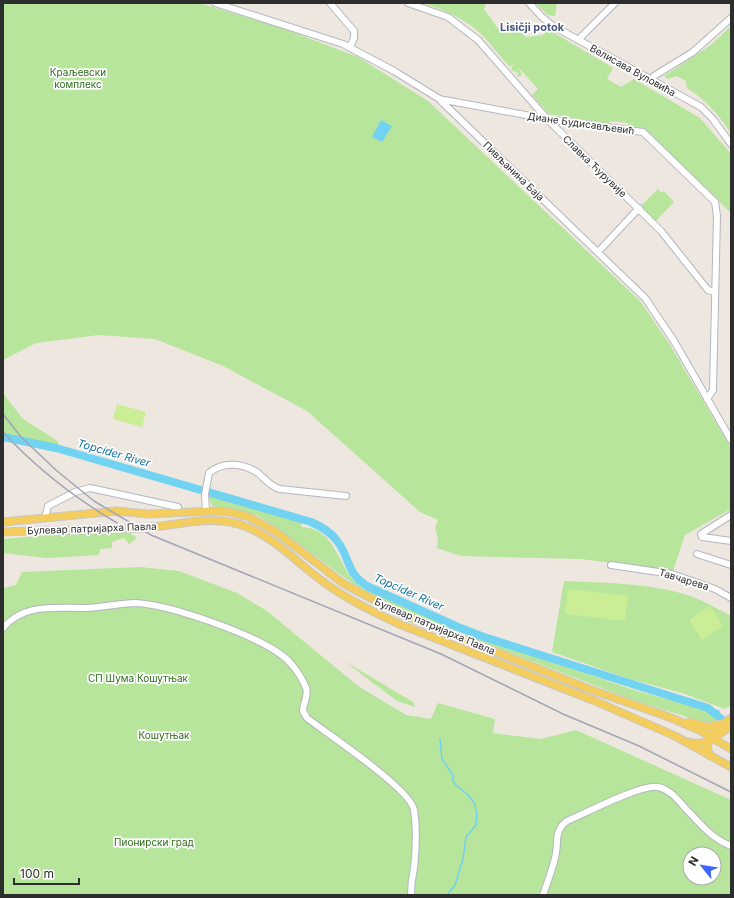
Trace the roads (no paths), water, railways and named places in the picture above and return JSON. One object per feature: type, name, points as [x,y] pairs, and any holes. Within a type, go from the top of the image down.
[{"type":"main road","name":"Булевар патријарха Павла","points":[[3,522],[112,512],[148,514],[206,511],[235,513],[260,522],[276,532],[344,584],[403,615],[583,686],[680,721],[711,739],[731,748]]},
{"type":"main road","name":"Булевар патријарха Павла","points":[[3,532],[141,528],[178,522],[208,521],[227,522],[245,526],[267,537],[325,583],[383,616],[587,697],[685,741],[731,767]]},
{"type":"main road","points":[[710,756],[707,747],[711,739],[727,725],[731,718]]},
{"type":"main road","points":[[680,721],[708,727],[727,725]]},
{"type":"main road","points":[[727,725],[725,740],[731,748]]},
{"type":"main road","points":[[685,741],[694,744],[711,739]]},
{"type":"street","name":"Пивљанина Баја","points":[[215,3],[350,47],[394,71],[438,98],[598,252],[647,302],[669,333],[731,440]]},
{"type":"street","points":[[330,3],[354,31],[354,38],[350,47]]},
{"type":"street","name":"Славка Ћурувије","points":[[408,3],[442,14],[472,34],[547,119],[663,233],[708,290],[715,292]]},
{"type":"street","name":"Велисава Вуловића","points":[[529,3],[547,22],[701,107],[712,118],[731,144]]},
{"type":"street","points":[[578,40],[615,3]]},
{"type":"street","points":[[652,80],[654,76],[692,52],[731,18]]},
{"type":"street","name":"Диане Будисављевић","points":[[438,98],[547,119],[644,133],[711,198],[716,204],[717,209],[713,390],[707,399]]},
{"type":"street","points":[[598,252],[639,208]]},
{"type":"street","points":[[206,511],[206,490],[209,473],[220,466],[231,464],[252,470],[274,487],[280,489],[346,496]]},
{"type":"street","points":[[45,518],[48,506],[74,492],[90,488],[178,507]]},
{"type":"street","points":[[731,515],[702,532],[701,535],[731,541]]},
{"type":"street","points":[[697,554],[731,565]]},
{"type":"street","name":"Тавчарева","points":[[611,565],[672,574],[715,589],[731,598]]},
{"type":"street","points":[[3,628],[13,618],[33,609],[103,608],[135,603],[163,607],[195,617],[256,641],[282,656],[293,666],[305,686],[307,693],[303,711],[307,718],[380,773],[413,806],[416,839],[411,895]]},
{"type":"street","points":[[543,895],[556,856],[557,835],[562,824],[628,794],[648,788],[658,787],[670,793],[715,838],[731,846]]},
{"type":"water","points":[[381,120],[392,126],[382,142],[372,137]]},
{"type":"waterway","name":"Topcider River","points":[[3,437],[56,448],[311,522],[326,530],[335,538],[356,577],[369,587],[484,637],[708,708],[730,726]]},
{"type":"waterway","name":"Topcider River","points":[[710,709],[719,711]]},
{"type":"waterway","points":[[440,739],[442,759],[453,775],[453,781],[475,804],[477,816],[476,825],[466,837],[463,859],[455,885],[447,895]]},
{"type":"railway","points":[[3,414],[21,437],[57,471],[94,501],[151,535],[441,654],[563,714],[639,746],[731,792]]},
{"type":"railway","points":[[3,432],[29,458],[57,482],[117,523]]},
{"type":"district","name":"Lisičji potok","points":[[532,27]]},
{"type":"park label","name":"Краљевски комплекс","points":[[78,78]]},
{"type":"park label","name":"СП Шума Кошутњак","points":[[138,678]]},
{"type":"park label","name":"Кошутњак","points":[[164,735]]},
{"type":"park label","name":"Пионирски град","points":[[154,842]]}]
